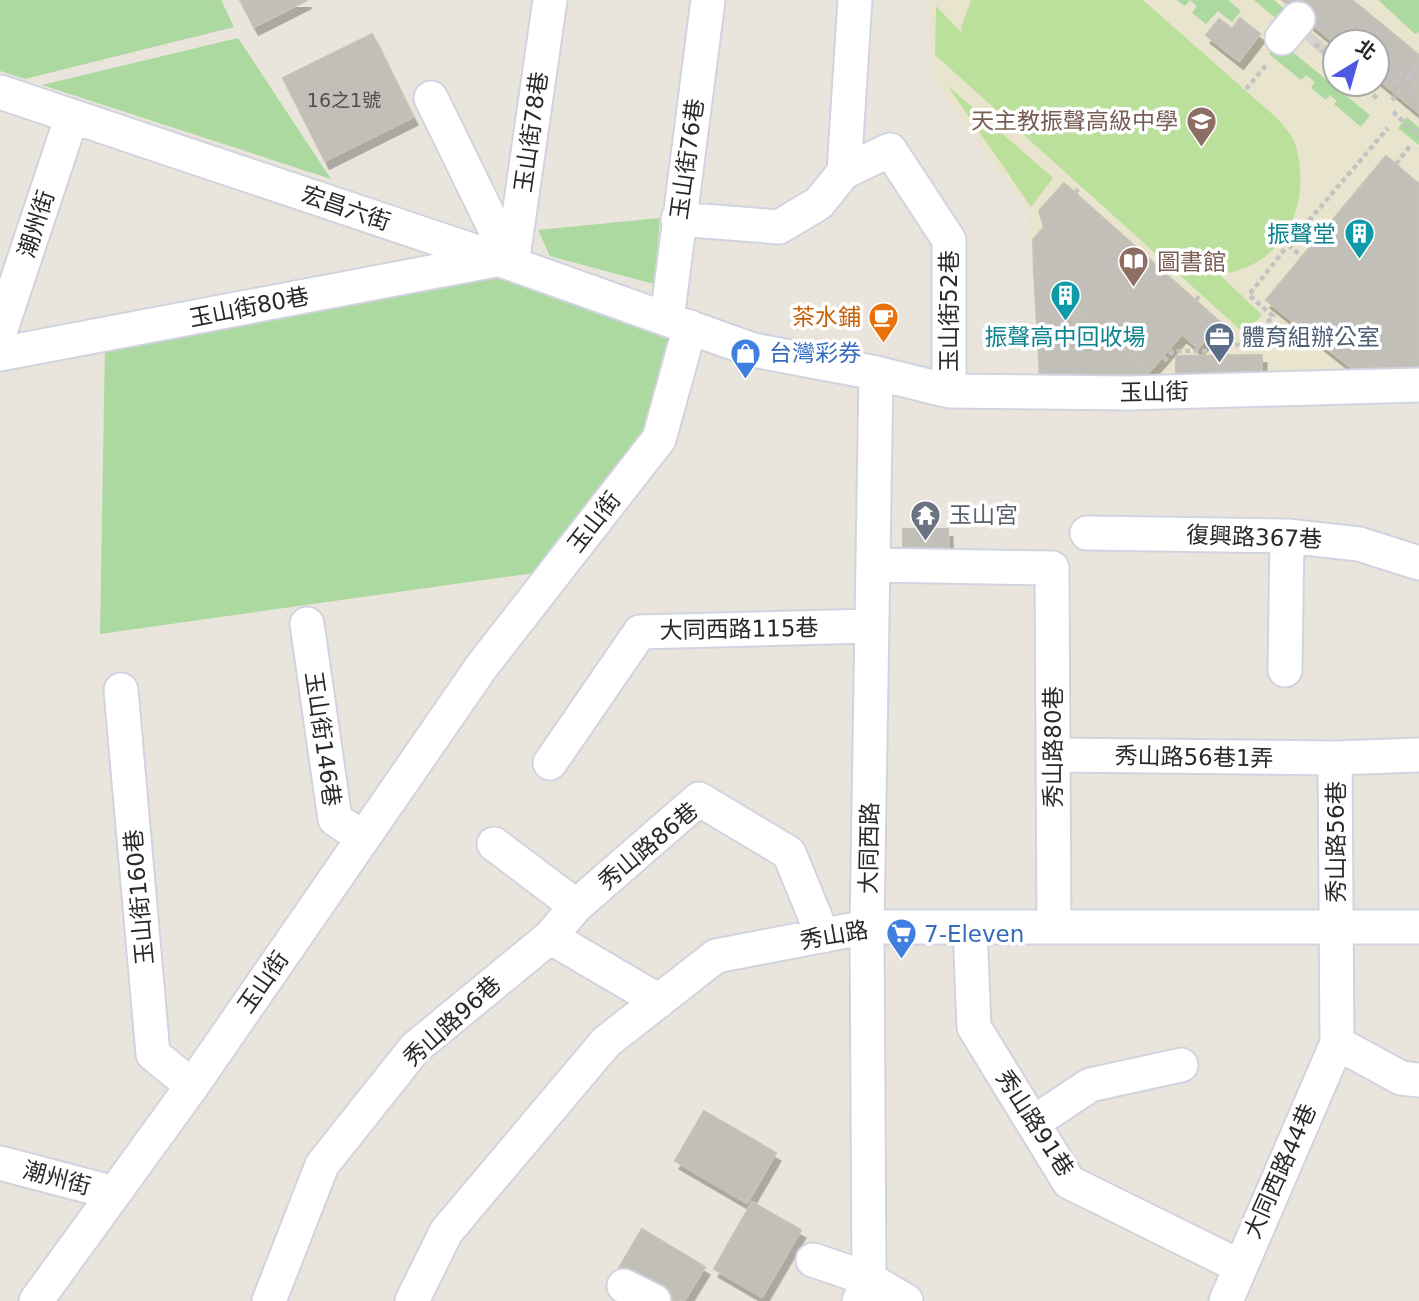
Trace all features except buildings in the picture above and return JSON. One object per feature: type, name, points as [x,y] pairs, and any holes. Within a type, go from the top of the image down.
[{"type":"street","name":"玉山街78巷","points":[[505,262],[550,0]]},
{"type":"street","name":"玉山街76巷","points":[[678,323],[678,219],[709,0]]},
{"type":"street","points":[[845,172],[855,0]]},
{"type":"street","name":"宏昌六街","points":[[0,92],[678,323]]},
{"type":"street","points":[[431,98],[505,262]]},
{"type":"street","name":"潮州街","points":[[0,332],[72,116]]},
{"type":"street","name":"玉山街52巷","points":[[678,219],[779,227],[819,203],[845,172],[890,150],[949,240],[949,391]]},
{"type":"street","name":"玉山街80巷","points":[[0,354],[505,262]]},
{"type":"street","name":"玉山街","points":[[36,1301],[191,1086],[482,666],[659,439],[678,323],[753,350],[876,373],[949,391],[1130,393],[1419,385]]},
{"type":"street","name":"大同西路","points":[[864,1290],[876,373]]},
{"type":"street","name":"復興路367巷","points":[[1087,533],[1287,536],[1359,544],[1419,563]]},
{"type":"street","points":[[1285,670],[1287,536]]},
{"type":"street","name":"秀山路80巷","points":[[873,565],[1052,568],[1054,926]]},
{"type":"street","name":"玉山街146巷","points":[[307,624],[335,819],[363,838]]},
{"type":"street","name":"大同西路115巷","points":[[550,763],[640,632],[872,626]]},
{"type":"street","name":"玉山街160巷","points":[[121,690],[153,1054],[191,1086]]},
{"type":"street","name":"秀山路56巷1弄","points":[[1053,755],[1335,758],[1419,755]]},
{"type":"street","name":"秀山路56巷","points":[[1335,758],[1336,1043]]},
{"type":"street","name":"秀山路86巷","points":[[576,906],[699,799],[789,853],[822,936]]},
{"type":"street","points":[[494,844],[576,906]]},
{"type":"street","name":"秀山路96巷","points":[[269,1301],[322,1165],[415,1048],[550,937],[576,906]]},
{"type":"street","name":"秀山路","points":[[412,1301],[446,1232],[606,1042],[716,956],[867,927],[1419,927]]},
{"type":"street","name":"秀山路91巷","points":[[970,927],[974,1027],[1069,1182],[1239,1266]]},
{"type":"street","points":[[550,937],[659,1001]]},
{"type":"street","points":[[1336,1043],[1401,1078],[1419,1080]]},
{"type":"street","name":"大同西路44巷","points":[[1226,1301],[1336,1043]]},
{"type":"street","points":[[1034,1123],[1090,1085],[1181,1065]]},
{"type":"street","name":"潮州街","points":[[0,1163],[114,1193]]},
{"type":"street","points":[[813,1260],[864,1290],[906,1301]]},
{"type":"street","points":[[624,1286],[654,1301]]},
{"type":"path","points":[[1409,78],[1419,65]]},
{"type":"path","points":[[1394,83],[1402,73],[1409,78],[1416,85],[1408,95]]},
{"type":"path","points":[[1392,100],[1401,89]]},
{"type":"path","points":[[1393,112],[1419,136]]},
{"type":"path","points":[[1158,368],[1173,351],[1205,351],[1226,345],[1248,345],[1273,316],[1249,295],[1388,128]]},
{"type":"path","points":[[1396,164],[1410,146]]},
{"type":"path","points":[[1075,193],[1081,186]]},
{"type":"path","points":[[1288,245],[1302,257]]},
{"type":"path","points":[[1196,300],[1201,294]]},
{"type":"shaded area","name":"天主教振聲高級中學","points":[[929,0],[1419,0],[1419,376],[1040,380],[1028,212],[931,77]]},
{"type":"shaded area","points":[[1303,25],[1321,41],[1321,55],[1297,32]]},
{"type":"green space","points":[[0,0],[221,0],[234,27],[25,79],[0,71]]},
{"type":"green space","points":[[971,0],[1143,0],[1279,120],[1294,141],[1300,165],[1300,188],[1291,224],[1270,252],[1255,263],[1219,274],[1262,315],[1245,334],[935,55],[936,6],[962,33],[961,27]]},
{"type":"green space","points":[[1177,0],[1190,0],[1185,6]]},
{"type":"green space","points":[[1190,0],[1228,0],[1241,11],[1232,22],[1218,11],[1206,24],[1192,13],[1197,6]]},
{"type":"green space","points":[[1254,0],[1274,0],[1288,12],[1280,22]]},
{"type":"green space","points":[[1378,0],[1419,0],[1419,32],[1415,34]]},
{"type":"green space","points":[[238,38],[331,179],[42,85]]},
{"type":"green space","points":[[1279,41],[1321,75],[1321,96],[1311,88],[1315,82],[1306,75],[1301,80],[1269,54]]},
{"type":"green space","points":[[947,85],[1053,178],[1031,207]]},
{"type":"green space","points":[[1334,98],[1349,98],[1370,115],[1361,127],[1334,104],[1337,101]]},
{"type":"green space","points":[[1407,117],[1419,128],[1419,145],[1398,128]]},
{"type":"green space","points":[[660,218],[654,284],[550,256],[538,230]]},
{"type":"green space","points":[[492,271],[675,338],[640,441],[541,572],[100,634],[105,346]]},
{"type":"place","name":"天主教振聲高級中學","points":[[1201,148]]},
{"type":"place","name":"振聲堂","points":[[1359,261]]},
{"type":"place","name":"圖書館","points":[[1134,289]]},
{"type":"place","name":"振聲高中回收場","points":[[1065,323]]},
{"type":"place","name":"茶水鋪","points":[[884,344]]},
{"type":"place","name":"體育組辦公室","points":[[1219,364]]},
{"type":"place","name":"台灣彩券","points":[[746,380]]},
{"type":"place","name":"玉山宮","points":[[926,542]]},
{"type":"place","name":"7-Eleven","points":[[901,961]]}]
